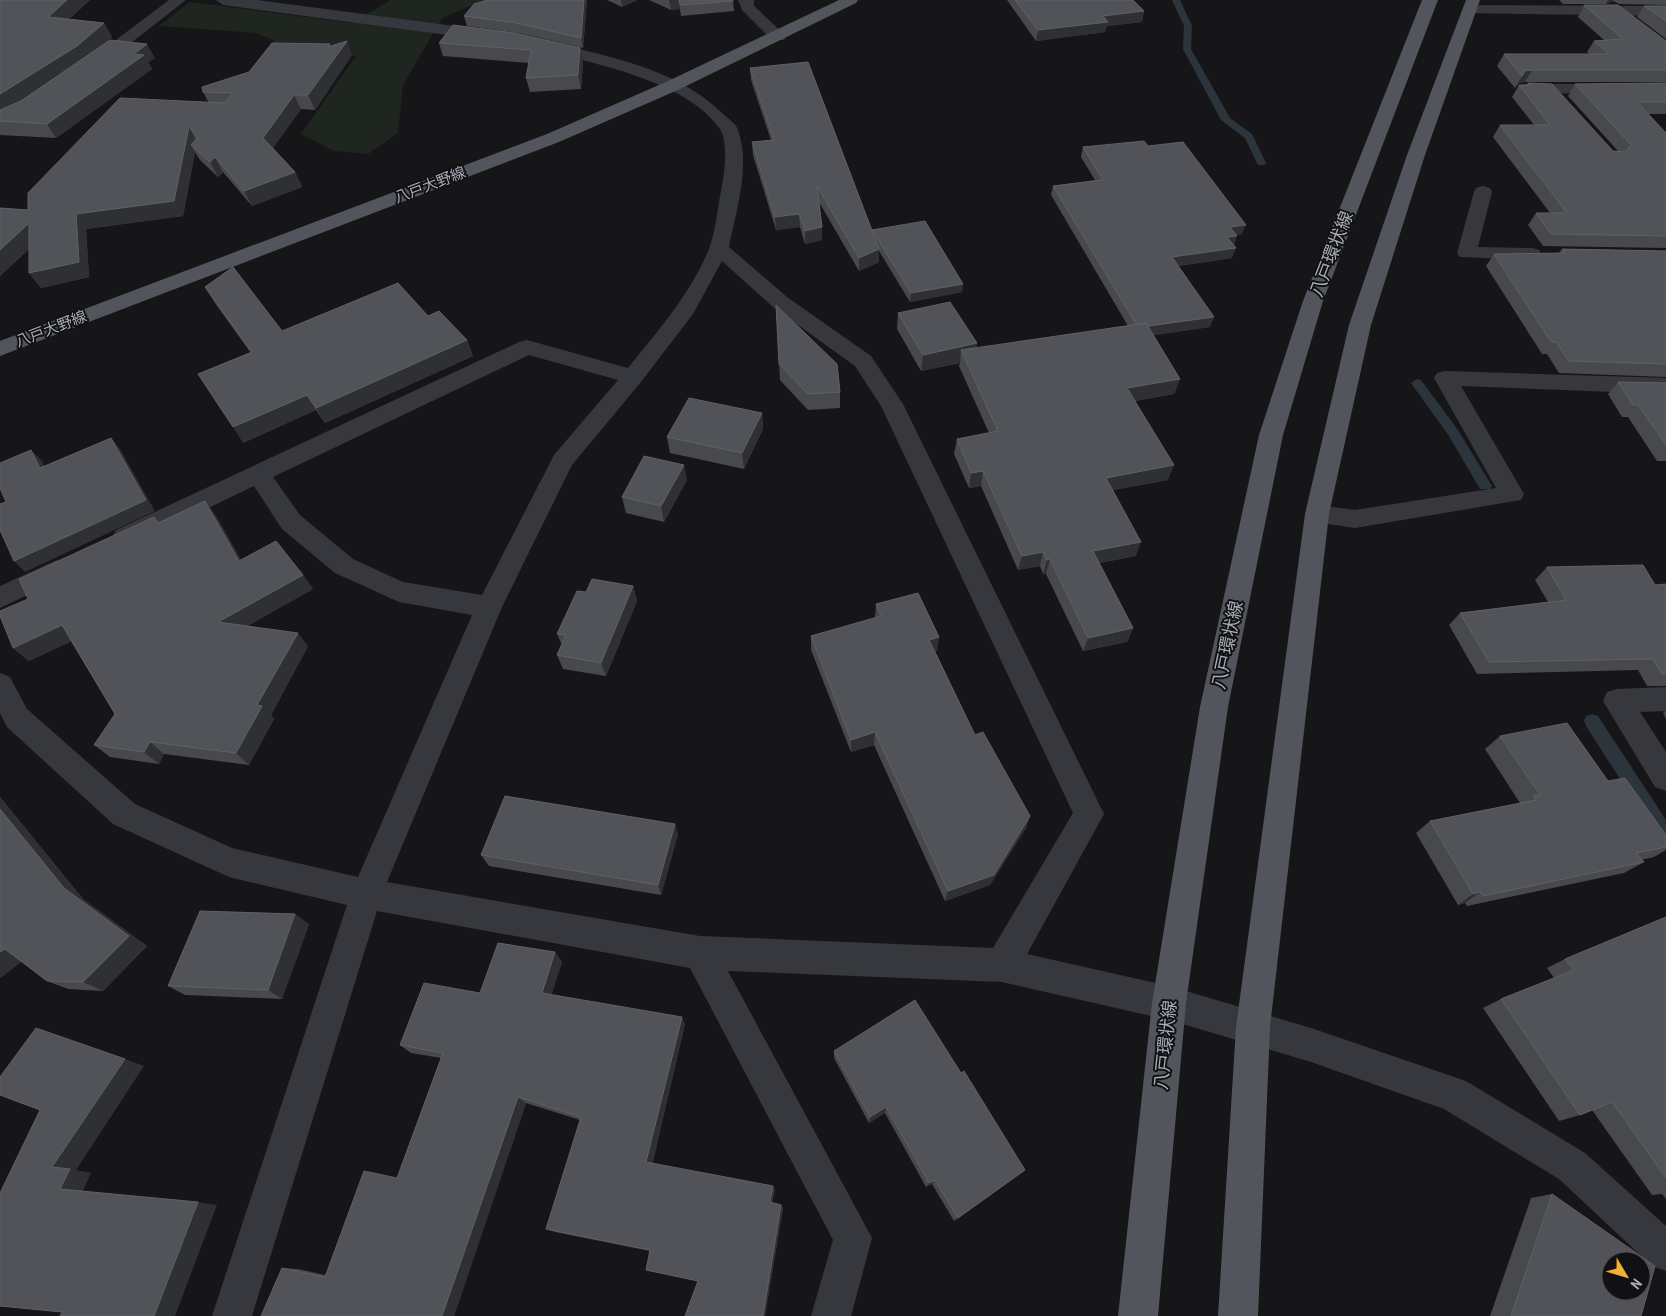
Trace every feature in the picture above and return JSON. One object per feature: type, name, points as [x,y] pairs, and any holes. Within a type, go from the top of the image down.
[{"type":"main road","name":"八戸大野線","points":[[0,349],[543,141],[674,86],[851,0]]},
{"type":"main road","name":"八戸環状線","points":[[1138,1316],[1169,1003],[1214,707],[1271,435],[1313,301],[1430,0]]},
{"type":"main road","points":[[1238,1316],[1253,1027],[1317,514],[1360,325],[1416,155],[1472,5]]},
{"type":"street","points":[[83,71],[178,0]]},
{"type":"street","points":[[223,0],[499,37]]},
{"type":"street","points":[[746,0],[747,7],[778,37]]},
{"type":"street","points":[[1604,0],[1639,28]]},
{"type":"street","points":[[1472,5],[1616,11],[1666,11]]},
{"type":"street","points":[[232,1316],[264,1224],[366,894],[488,607],[562,461],[632,378],[686,309],[719,248],[735,164],[729,130],[701,102],[656,77],[609,61],[528,42]]},
{"type":"street","points":[[1525,89],[1666,89]]},
{"type":"street","points":[[1551,90],[1564,104]]},
{"type":"street","points":[[1483,192],[1467,253],[1547,254]]},
{"type":"street","points":[[719,248],[780,302],[863,361],[892,404],[1090,814],[1002,965]]},
{"type":"street","points":[[107,546],[527,347],[632,378]]},
{"type":"street","points":[[1317,514],[1354,519],[1512,494],[1445,378],[1666,386]]},
{"type":"street","points":[[258,473],[292,522],[344,566],[399,592],[488,607]]},
{"type":"street","points":[[0,598],[80,559]]},
{"type":"street","points":[[0,685],[16,718],[124,814],[229,862],[366,894],[700,953],[1002,965],[1169,1003],[1253,1027],[1453,1094],[1572,1166],[1666,1252]]},
{"type":"street","points":[[1666,699],[1616,701],[1666,778]]},
{"type":"street","points":[[700,953],[853,1238],[831,1316]]},
{"type":"shaded area","points":[[391,0],[484,0],[442,18],[403,85],[398,133],[368,154],[334,151],[301,134],[356,56],[278,52],[273,40],[256,33],[159,26],[190,2],[351,23]]},
{"type":"building","points":[[67,0],[48,17],[104,23],[77,46],[0,94],[0,1]]},
{"type":"building","points":[[487,0],[584,0],[581,38],[517,23],[464,16],[474,4]]},
{"type":"building","points":[[679,0],[733,0],[733,1],[680,5]]},
{"type":"building","points":[[1015,0],[1133,0],[1144,11],[1103,16],[1108,22],[1038,30]]},
{"type":"building","points":[[1584,5],[1618,5],[1666,41],[1666,70],[1532,70],[1525,71],[1522,76],[1504,54],[1609,54],[1594,41],[1623,39]]},
{"type":"building","points":[[1644,6],[1666,6],[1666,21]]},
{"type":"building","points":[[453,25],[515,33],[580,48],[578,75],[526,78],[531,50],[439,43]]},
{"type":"building","points":[[110,40],[147,44],[134,54],[144,55],[47,124],[0,121],[0,110],[21,101]]},
{"type":"building","points":[[347,41],[308,95],[294,95],[263,138],[295,172],[244,191],[215,157],[210,162],[191,145],[198,137],[189,127],[174,201],[76,214],[79,262],[29,273],[29,223],[0,250],[0,208],[28,210],[28,193],[120,98],[225,103],[233,93],[203,92],[202,87],[249,72],[272,43],[330,44],[328,47]]},
{"type":"building","points":[[808,62],[879,249],[859,258],[817,186],[822,227],[805,231],[799,214],[775,217],[752,142],[774,140],[750,68]]},
{"type":"building","points":[[1528,83],[1552,84],[1613,151],[1626,152],[1631,145],[1575,84],[1666,83],[1666,102],[1637,102],[1666,133],[1666,236],[1551,234],[1536,213],[1567,213],[1500,125],[1550,125],[1519,85],[1529,85]]},
{"type":"building","points":[[1144,141],[1148,146],[1183,142],[1246,225],[1230,227],[1237,236],[1227,237],[1236,248],[1172,257],[1214,317],[1148,326],[1146,323],[1136,324],[1053,186],[1103,180],[1083,147]]},
{"type":"building","points":[[925,221],[963,284],[911,293],[872,230]]},
{"type":"building","points":[[1562,249],[1666,251],[1666,364],[1569,361],[1556,342],[1551,342],[1494,254],[1565,253]]},
{"type":"building","points":[[233,267],[282,331],[398,283],[428,316],[439,311],[467,340],[316,408],[307,395],[233,427],[198,374],[252,352],[205,287]]},
{"type":"building","points":[[950,302],[977,343],[923,355],[898,313]]},
{"type":"building","points":[[776,305],[837,364],[840,392],[808,394],[779,364]]},
{"type":"building","points":[[1146,323],[1180,379],[1127,388],[1174,465],[1106,478],[1141,542],[1093,551],[1133,628],[1088,638],[1050,559],[1047,560],[1043,552],[1022,556],[983,471],[971,473],[957,439],[998,431],[961,350]]},
{"type":"building","points":[[1618,382],[1666,383],[1666,445],[1638,405],[1633,405]]},
{"type":"building","points":[[689,398],[762,413],[742,453],[667,437]]},
{"type":"building","points":[[111,438],[146,500],[14,561],[0,530],[0,504],[6,502],[0,488],[0,463],[31,450],[40,468]]},
{"type":"building","points":[[644,456],[684,465],[661,506],[622,497]]},
{"type":"building","points":[[205,501],[239,561],[276,541],[303,575],[218,622],[298,633],[257,705],[262,706],[236,753],[150,742],[144,752],[94,745],[115,714],[62,625],[13,648],[0,616],[0,611],[28,599],[19,579],[154,517],[158,523]]},
{"type":"building","points":[[1643,565],[1655,585],[1666,584],[1666,674],[1662,674],[1653,659],[1489,662],[1460,613],[1566,600],[1547,567]]},
{"type":"building","points":[[592,579],[633,586],[601,663],[557,655],[566,635],[557,634],[577,591],[586,592]]},
{"type":"building","points":[[918,593],[939,637],[929,640],[975,735],[983,732],[1030,816],[994,875],[948,891],[875,732],[851,740],[811,636],[881,616],[876,604]]},
{"type":"building","points":[[1567,723],[1608,781],[1625,778],[1666,835],[1666,847],[1636,853],[1644,862],[1483,896],[1480,892],[1473,894],[1430,821],[1536,800],[1533,796],[1540,795],[1500,736]]},
{"type":"building","points":[[505,796],[675,824],[658,885],[481,855]]},
{"type":"building","points":[[0,809],[64,888],[129,936],[83,982],[47,981],[5,949],[0,952]]},
{"type":"building","points":[[200,911],[295,914],[268,990],[168,986]]},
{"type":"building","points":[[1666,917],[1666,1178],[1612,1102],[1580,1115],[1501,999],[1574,970],[1565,959]]},
{"type":"building","points":[[498,943],[555,952],[542,993],[682,1017],[646,1162],[773,1186],[770,1202],[781,1205],[763,1316],[685,1316],[698,1281],[646,1270],[650,1250],[546,1229],[581,1117],[518,1097],[442,1316],[261,1316],[282,1268],[325,1277],[364,1171],[397,1178],[443,1053],[400,1045],[424,983],[480,993]]},
{"type":"building","points":[[915,1000],[961,1073],[964,1071],[1025,1170],[958,1218],[935,1180],[929,1183],[886,1107],[870,1117],[834,1051]]},
{"type":"building","points":[[36,1028],[125,1059],[52,1167],[70,1169],[60,1189],[198,1202],[154,1316],[60,1316],[62,1312],[0,1306],[0,1193],[40,1110],[0,1095],[0,1077]]},
{"type":"building","points":[[1552,1194],[1634,1251],[1601,1251],[1601,1301],[1645,1301],[1641,1316],[1511,1316]]},
{"type":"building","points":[[1651,1263],[1655,1266],[1651,1280]]},
{"type":"waterway","points":[[1176,0],[1188,26],[1187,49],[1226,120],[1249,136],[1261,163]]},
{"type":"waterway","points":[[1417,383],[1454,433],[1485,486]]},
{"type":"waterway","points":[[1592,721],[1666,835]]}]
